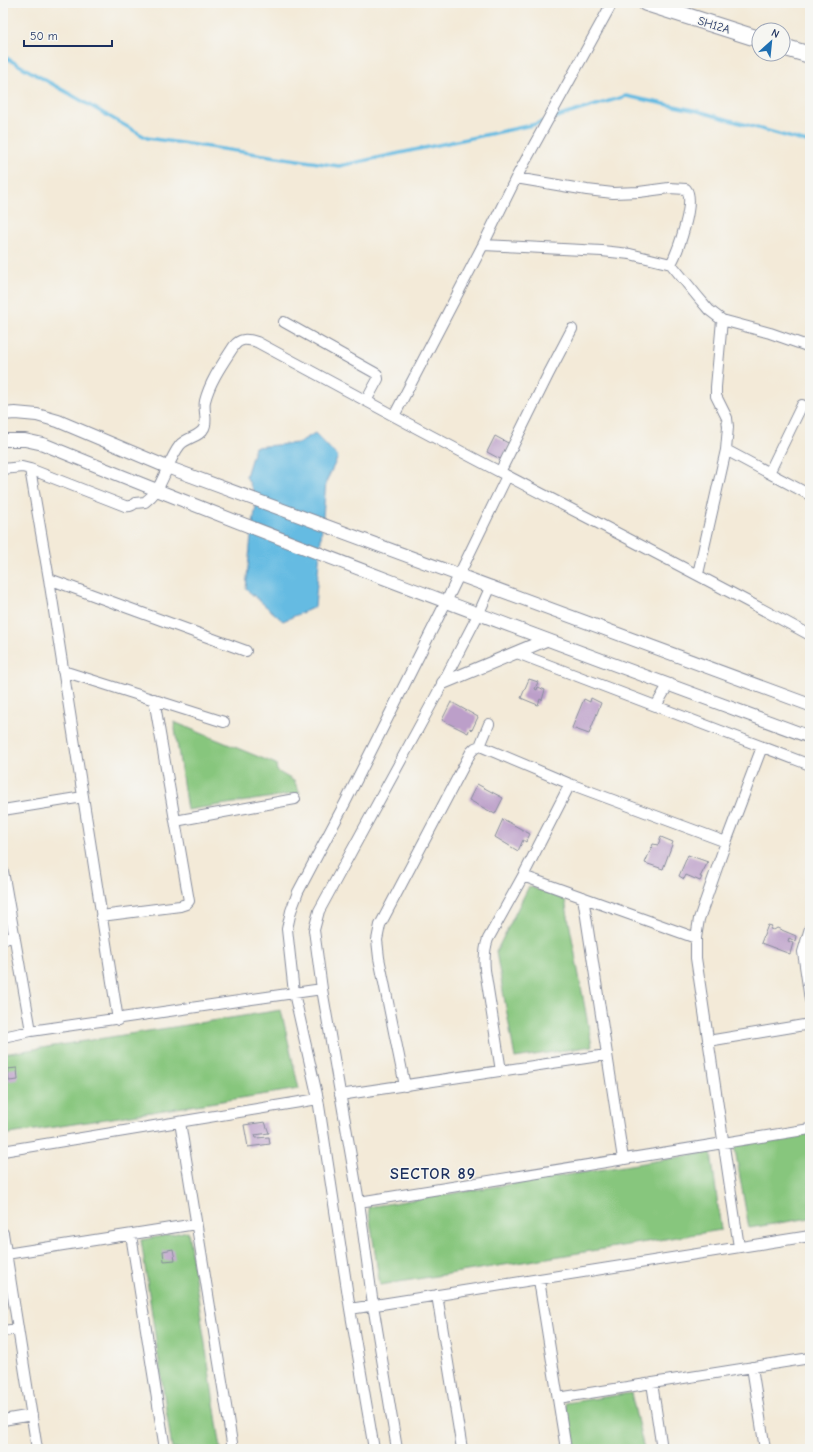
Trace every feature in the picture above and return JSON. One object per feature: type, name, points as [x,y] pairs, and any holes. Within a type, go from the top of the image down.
[{"type":"main road","name":"SH12A","points":[[646,3],[751,36]]},
{"type":"main road","points":[[791,49],[810,55]]},
{"type":"street","points":[[394,416],[516,178],[612,3]]},
{"type":"street","points":[[516,178],[613,193],[639,192],[669,188],[686,189],[689,195],[684,230],[671,264]]},
{"type":"street","points":[[483,245],[602,251],[630,254],[671,264],[709,310],[722,320],[770,333],[810,347]]},
{"type":"street","points":[[698,574],[726,450],[728,426],[727,418],[716,396],[722,320]]},
{"type":"street","points":[[284,322],[377,374],[378,379],[366,401]]},
{"type":"street","points":[[374,1449],[350,1309],[318,1099],[294,993],[288,936],[291,911],[298,892],[345,803],[446,602],[548,374],[572,329]]},
{"type":"street","points":[[3,469],[30,469],[129,507],[135,503],[145,502],[156,490],[167,467],[181,445],[187,439],[198,435],[206,426],[205,402],[215,378],[234,346],[242,340],[249,339],[599,524],[698,574],[810,635]]},
{"type":"street","points":[[769,473],[802,404]]},
{"type":"street","points":[[3,414],[15,413],[37,415],[58,421],[167,467],[810,705]]},
{"type":"street","points":[[3,440],[25,440],[43,444],[156,490],[446,602],[810,737]]},
{"type":"street","points":[[726,450],[810,495]]},
{"type":"street","points":[[30,469],[118,1020]]},
{"type":"street","points":[[48,579],[246,651]]},
{"type":"street","points":[[397,1449],[373,1305],[359,1202],[322,989],[314,930],[319,911],[443,683],[478,614],[490,586]]},
{"type":"street","points":[[443,683],[518,653],[546,640]]},
{"type":"street","points":[[518,653],[810,765]]},
{"type":"street","points":[[63,672],[224,722]]},
{"type":"street","points":[[656,706],[668,685]]},
{"type":"street","points":[[102,916],[180,906],[186,904],[188,901],[154,700]]},
{"type":"street","points":[[405,1086],[379,958],[377,940],[380,925],[471,752],[480,746],[489,724]]},
{"type":"street","points":[[480,746],[570,784],[726,842]]},
{"type":"street","points":[[739,1247],[696,958],[696,938],[699,918],[762,747]]},
{"type":"street","points":[[501,1071],[485,970],[485,948],[488,939],[523,876],[570,784]]},
{"type":"street","points":[[3,810],[83,798]]},
{"type":"street","points":[[175,821],[295,799]]},
{"type":"street","points":[[3,871],[31,1031]]},
{"type":"street","points":[[523,876],[696,938]]},
{"type":"street","points":[[583,897],[623,1159]]},
{"type":"street","points":[[810,928],[803,952],[810,1000]]},
{"type":"street","points":[[3,939],[14,937]]},
{"type":"street","points":[[3,1037],[31,1031],[118,1020],[322,989]]},
{"type":"street","points":[[708,1041],[810,1024]]},
{"type":"street","points":[[340,1095],[606,1055]]},
{"type":"street","points":[[3,1151],[318,1099]]},
{"type":"street","points":[[180,1122],[233,1449]]},
{"type":"street","points":[[359,1202],[810,1129]]},
{"type":"street","points":[[6,1254],[196,1224]]},
{"type":"street","points":[[131,1235],[165,1449]]},
{"type":"street","points":[[3,1236],[37,1449]]},
{"type":"street","points":[[350,1309],[810,1236]]},
{"type":"street","points":[[539,1280],[566,1449]]},
{"type":"street","points":[[438,1295],[462,1449]]},
{"type":"street","points":[[3,1331],[18,1329]]},
{"type":"street","points":[[558,1398],[810,1358]]},
{"type":"street","points":[[752,1367],[765,1449]]},
{"type":"street","points":[[652,1383],[662,1449]]},
{"type":"street","points":[[3,1420],[32,1415]]},
{"type":"green space","points":[[174,722],[276,764],[277,771],[294,781],[300,793],[187,810]]},
{"type":"green space","points":[[529,886],[565,900],[592,1046],[515,1058],[496,952]]},
{"type":"green space","points":[[281,1010],[299,1089],[3,1135],[3,1054]]},
{"type":"green space","points":[[810,1132],[810,1218],[749,1228],[734,1144]]},
{"type":"green space","points":[[711,1152],[721,1230],[380,1285],[368,1207]]},
{"type":"green space","points":[[188,1231],[221,1449],[172,1449],[141,1240]]},
{"type":"green space","points":[[631,1393],[644,1449],[572,1449],[565,1403]]},
{"type":"water","points":[[315,433],[338,457],[326,482],[315,607],[283,621],[246,589],[251,536],[257,499],[246,476],[255,447],[298,443]]},
{"type":"building","points":[[495,436],[510,444],[502,460],[487,452]]},
{"type":"building","points":[[529,679],[538,682],[535,689],[537,690],[538,687],[545,690],[542,700],[540,699],[538,705],[521,698]]},
{"type":"building","points":[[591,698],[601,703],[589,734],[572,728],[584,699],[590,702]]},
{"type":"building","points":[[451,702],[478,717],[472,730],[470,728],[468,733],[442,720]]},
{"type":"building","points":[[477,784],[503,798],[495,814],[469,800]]},
{"type":"building","points":[[503,819],[530,834],[526,842],[523,840],[518,851],[495,837]]},
{"type":"building","points":[[661,837],[673,842],[663,869],[645,863],[653,844],[658,845]]},
{"type":"building","points":[[688,855],[708,862],[700,877],[702,877],[700,881],[686,875],[684,879],[679,876]]},
{"type":"building","points":[[768,925],[772,926],[770,929],[774,930],[777,928],[796,936],[795,941],[789,938],[788,941],[793,943],[790,954],[761,943]]},
{"type":"building","points":[[17,1068],[18,1080],[9,1081],[7,1069]]},
{"type":"building","points":[[265,1122],[269,1133],[255,1135],[256,1138],[269,1137],[270,1144],[248,1147],[244,1125]]},
{"type":"building","points":[[173,1249],[175,1260],[164,1261],[163,1251]]},
{"type":"waterway","points":[[3,56],[147,138],[339,166],[545,121]]},
{"type":"waterway","points":[[550,119],[626,96],[698,111],[810,143]]},
{"type":"district","name":"SECTOR 89","points":[[433,1173]]}]
